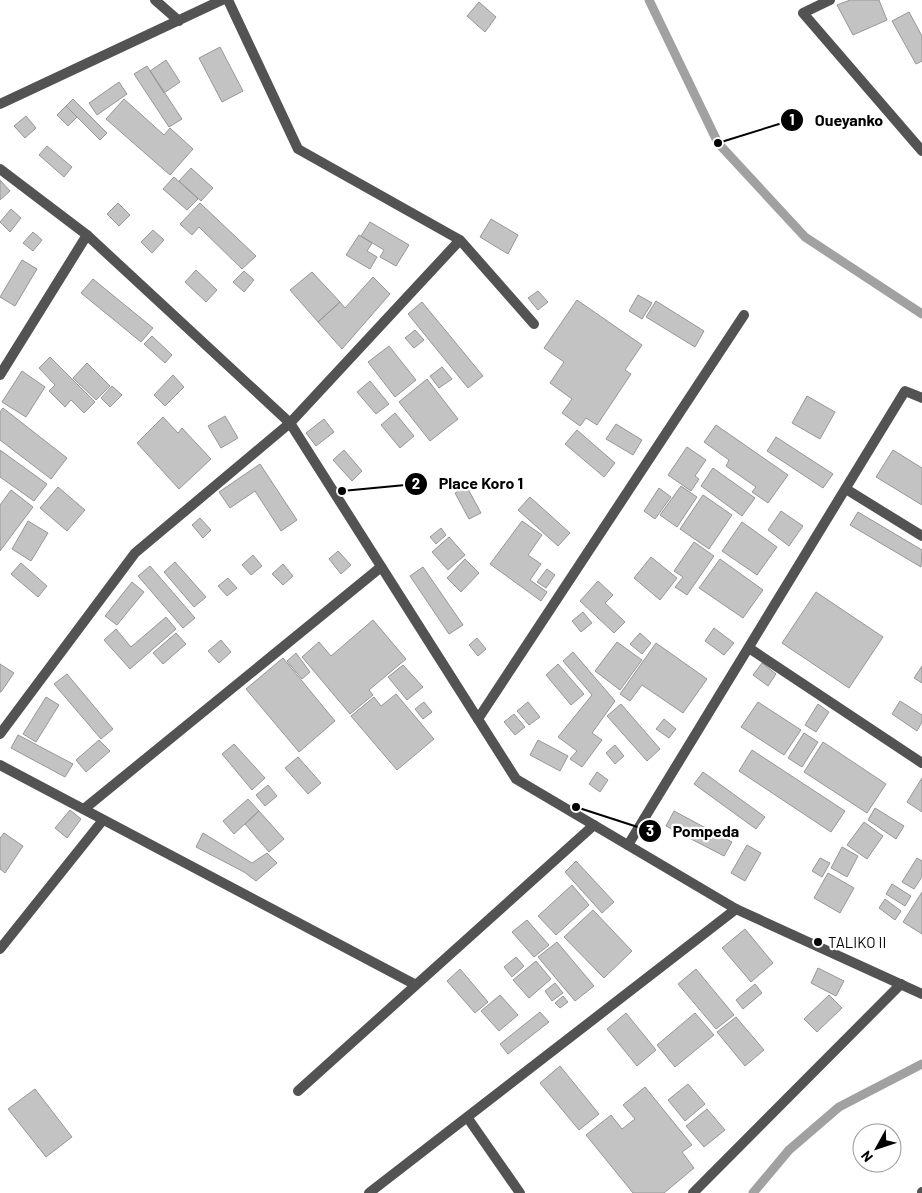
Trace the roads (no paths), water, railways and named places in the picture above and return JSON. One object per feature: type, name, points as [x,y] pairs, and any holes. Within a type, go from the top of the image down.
[{"type":"street","points":[[156,0],[179,20]]},
{"type":"street","points":[[0,104],[222,0]]},
{"type":"street","points":[[228,0],[298,149],[460,240],[534,324]]},
{"type":"street","points":[[830,0],[803,13],[922,151]]},
{"type":"street","points":[[0,169],[87,236],[290,423],[516,779],[736,909],[922,994]]},
{"type":"street","points":[[0,376],[87,236]]},
{"type":"street","points":[[0,734],[135,553],[290,423],[460,240]]},
{"type":"street","points":[[478,719],[744,315]]},
{"type":"street","points":[[628,846],[905,391],[922,398]]},
{"type":"street","points":[[846,489],[922,536]]},
{"type":"street","points":[[84,810],[381,567]]},
{"type":"street","points":[[749,648],[922,763]]},
{"type":"street","points":[[0,765],[416,985]]},
{"type":"street","points":[[0,949],[103,820]]},
{"type":"street","points":[[298,1091],[594,825]]},
{"type":"street","points":[[369,1193],[736,909]]},
{"type":"street","points":[[693,1193],[901,984]]},
{"type":"street","points":[[467,1118],[520,1193]]},
{"type":"waterway","points":[[649,0],[718,143],[805,237],[922,314]]},
{"type":"waterway","points":[[753,1193],[789,1150],[839,1107],[922,1064]]},
{"type":"place","name":"Oueyanko","points":[[718,143]]},
{"type":"place","name":"Place Koro 1","points":[[342,491]]},
{"type":"place","name":"Pompeda","points":[[576,807]]},
{"type":"place","name":"TALIKO II","points":[[818,942]]}]
